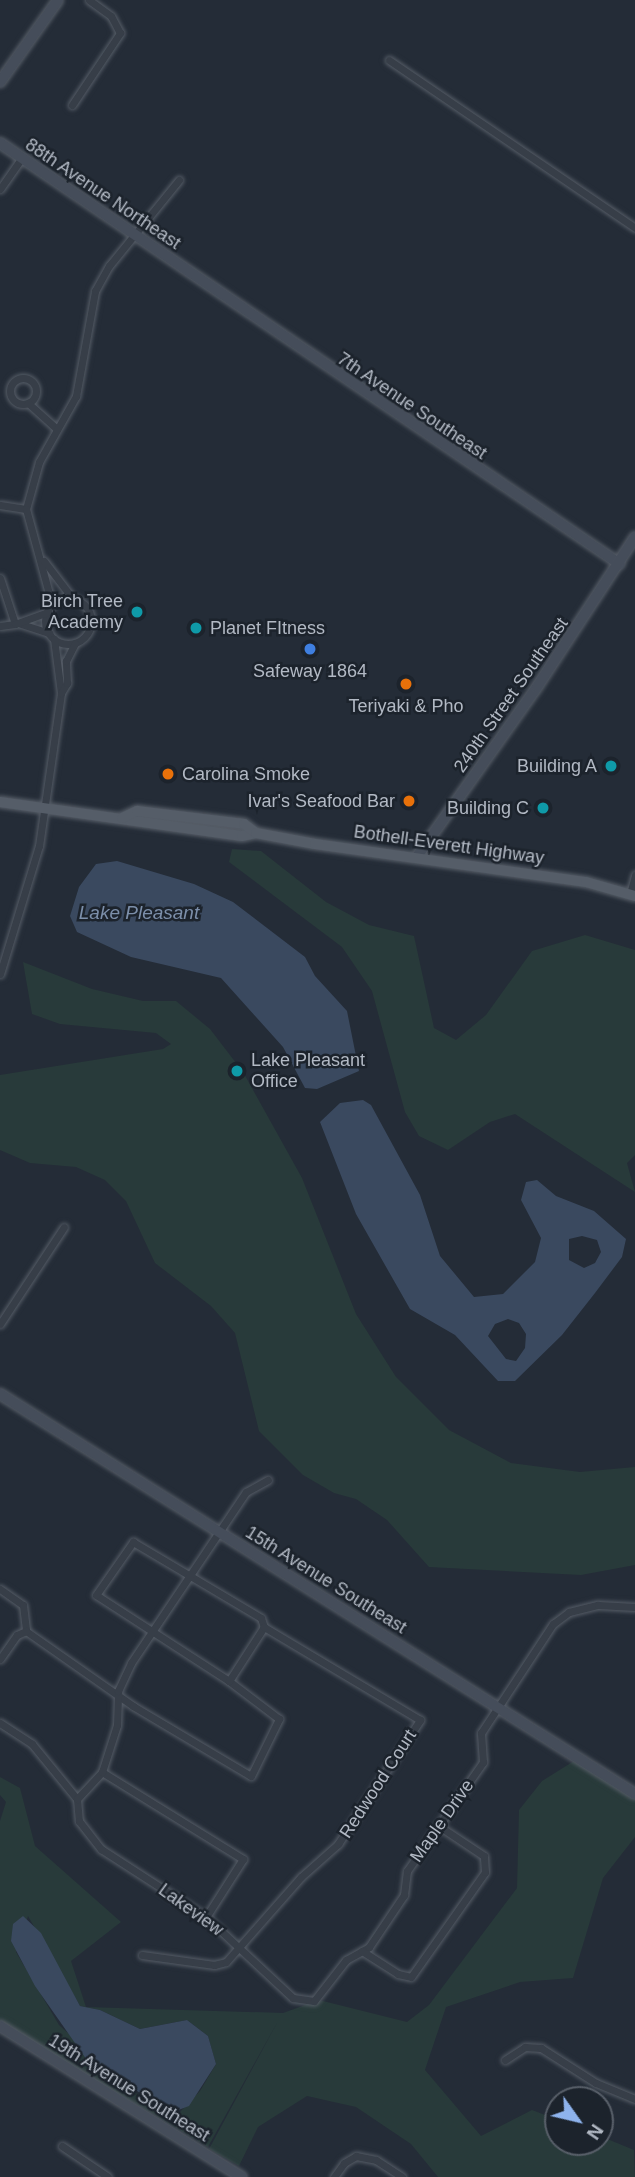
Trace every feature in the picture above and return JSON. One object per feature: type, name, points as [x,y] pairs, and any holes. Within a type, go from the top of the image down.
[{"type":"main road","name":"Bothell-Everett Highway","points":[[0,802],[122,818],[137,811],[244,824],[257,833],[586,881],[632,895]]},
{"type":"street","points":[[0,82],[58,0]]},
{"type":"street","points":[[72,105],[120,33],[111,16],[89,0]]},
{"type":"street","points":[[389,60],[635,228]]},
{"type":"street","name":"88th Avenue Northeast","points":[[0,143],[188,271]]},
{"type":"street","points":[[0,189],[22,158]]},
{"type":"street","points":[[0,974],[39,846],[61,693],[51,636],[44,561],[26,509],[39,462],[76,396],[95,291],[134,234],[179,180]]},
{"type":"street","name":"7th Avenue Southeast","points":[[188,271],[620,564]]},
{"type":"street","points":[[28,403],[57,429]]},
{"type":"street","points":[[0,505],[26,509]]},
{"type":"street","name":"240th Street Southeast","points":[[416,858],[633,547],[635,537]]},
{"type":"street","points":[[44,561],[73,599],[86,607],[91,621],[87,635],[75,643],[66,661],[67,683],[61,693]]},
{"type":"street","points":[[0,578],[16,624]]},
{"type":"street","points":[[0,626],[16,624],[73,599]]},
{"type":"street","points":[[16,624],[75,643]]},
{"type":"street","points":[[632,895],[635,875]]},
{"type":"street","points":[[0,1324],[64,1227]]},
{"type":"street","name":"15th Avenue Southeast","points":[[0,1394],[635,1794]]},
{"type":"street","points":[[0,1723],[32,1744],[77,1799],[102,1772],[117,1725],[118,1691],[151,1630],[188,1572],[246,1492],[268,1480]]},
{"type":"street","points":[[26,1631],[118,1691],[133,1706],[251,1776],[279,1719],[229,1681],[96,1595],[133,1542],[188,1572],[261,1618],[264,1627],[229,1681]]},
{"type":"street","points":[[0,1589],[23,1605],[26,1631]]},
{"type":"street","name":"Maple Drive","points":[[321,1995],[346,1960],[362,1951],[404,1895],[407,1871],[483,1762],[481,1733],[553,1624],[569,1612],[598,1605],[635,1607]]},
{"type":"street","name":"Redwood Court","points":[[239,1947],[300,1877],[338,1844],[420,1720],[264,1627]]},
{"type":"street","points":[[0,1659],[17,1635],[26,1631]]},
{"type":"street","points":[[102,1772],[243,1858],[206,1917]]},
{"type":"street","name":"Lakeview","points":[[77,1799],[79,1821],[101,1849],[206,1917],[293,1998],[306,2003],[321,1995]]},
{"type":"street","points":[[362,1951],[397,1975],[411,1977],[485,1872],[484,1856],[439,1826]]},
{"type":"street","points":[[142,1955],[214,1965],[226,1962],[239,1947]]},
{"type":"street","name":"19th Avenue Southeast","points":[[0,2026],[242,2177]]},
{"type":"street","points":[[505,2060],[525,2047],[541,2048],[596,2082],[635,2099]]},
{"type":"street","points":[[62,2146],[108,2177]]},
{"type":"street","points":[[334,2177],[356,2156],[376,2160],[402,2177]]},
{"type":"shaded area","points":[[232,849],[261,851],[326,902],[369,925],[414,936],[434,1028],[456,1040],[486,1015],[532,951],[585,935],[635,950],[635,1155],[627,1163],[635,1192],[515,1114],[490,1122],[448,1150],[419,1136],[405,1112],[372,991],[342,947],[229,862]]},
{"type":"shaded area","points":[[23,962],[92,989],[143,1001],[176,1001],[210,1029],[243,1072],[302,1178],[356,1314],[396,1377],[449,1430],[511,1463],[580,1472],[635,1467],[635,1565],[581,1575],[429,1567],[387,1520],[356,1499],[334,1493],[303,1475],[259,1431],[235,1333],[211,1306],[155,1263],[126,1201],[105,1180],[76,1167],[30,1163],[0,1150],[0,1075],[163,1049],[171,1044],[156,1033],[60,1024],[32,1014]]},
{"type":"shaded area","points":[[582,1756],[635,1788],[635,1837],[603,1878],[573,1978],[520,1982],[446,2007],[425,2070],[481,2136],[532,2110],[544,2115],[544,2156],[614,2156],[614,2142],[634,2150],[635,2177],[438,2177],[411,2144],[356,2107],[307,2096],[258,2127],[239,2166],[209,2149],[278,2021],[208,2147],[0,2023],[0,1821],[6,1802],[0,1795],[0,1777],[20,1788],[35,1846],[121,1922],[71,1961],[86,2007],[283,2013],[319,2000],[407,2022],[429,2005],[517,1888],[519,1810],[542,1781]],"holes":[[[28,1916],[80,2006],[100,2010],[140,2029],[187,2020],[208,2036],[216,2064],[200,2091],[179,2113],[134,2092],[59,2025],[16,1952]]]},
{"type":"water","name":"Lake Pleasant","points":[[117,861],[194,884],[233,902],[305,957],[315,976],[347,1011],[359,1071],[317,1089],[305,1088],[283,1047],[221,978],[131,957],[77,932],[70,916],[79,887],[96,864]]},
{"type":"water","points":[[363,1100],[371,1105],[420,1195],[440,1256],[474,1297],[503,1294],[535,1262],[541,1238],[521,1200],[526,1182],[537,1180],[556,1196],[594,1211],[626,1239],[622,1257],[595,1293],[562,1335],[515,1381],[498,1381],[455,1335],[410,1309],[356,1214],[320,1122],[340,1103]],"holes":[[[582,1236],[597,1240],[601,1252],[595,1263],[584,1268],[569,1260],[569,1239]],[[508,1319],[519,1323],[526,1334],[525,1348],[516,1361],[506,1359],[488,1336],[495,1324]]]},
{"type":"water","points":[[23,1916],[41,1933],[80,2006],[100,2010],[140,2029],[187,2020],[208,2036],[216,2064],[189,2106],[173,2112],[89,2063],[35,1986],[11,1941],[13,1924]]},
{"type":"place","name":"Birch Tree Academy","points":[[137,612]]},
{"type":"place","name":"Planet FItness","points":[[196,628]]},
{"type":"place","name":"Safeway 1864","points":[[310,649]]},
{"type":"place","name":"Teriyaki & Pho","points":[[406,684]]},
{"type":"place","name":"Building A","points":[[611,766]]},
{"type":"place","name":"Carolina Smoke","points":[[168,774]]},
{"type":"place","name":"Ivar's Seafood Bar","points":[[409,801]]},
{"type":"place","name":"Building C","points":[[543,808]]},
{"type":"place","name":"Lake Pleasant Office","points":[[237,1071]]}]
